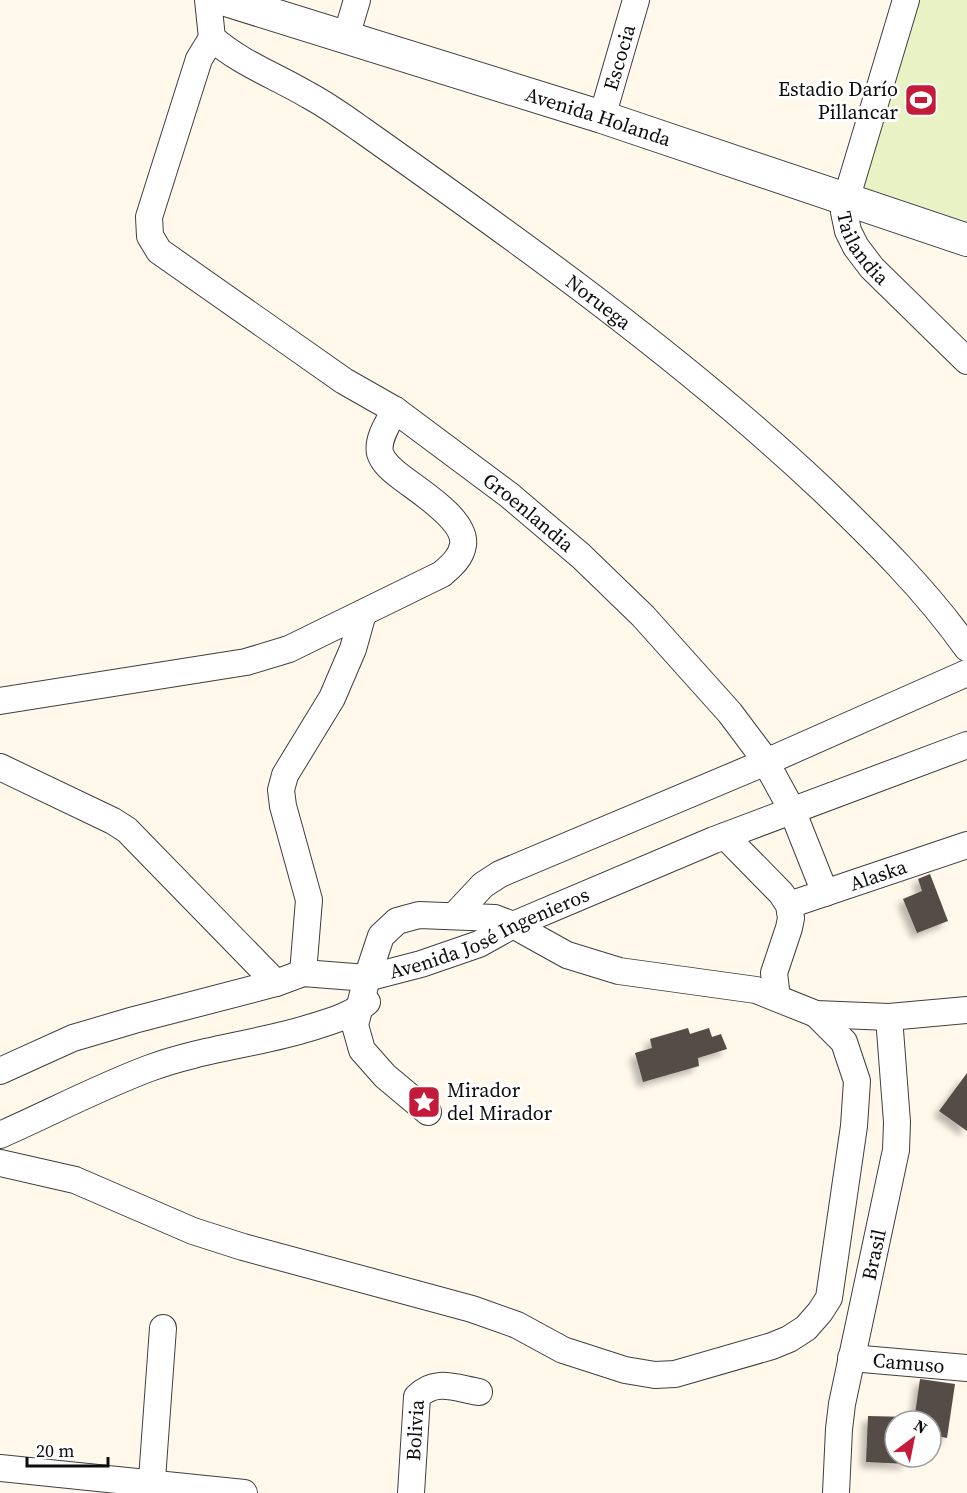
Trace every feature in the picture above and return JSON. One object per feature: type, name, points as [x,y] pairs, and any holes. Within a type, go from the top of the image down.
[{"type":"street","points":[[208,0],[212,38]]},
{"type":"street","name":"Avenida Holanda","points":[[226,0],[602,117],[967,240]]},
{"type":"street","points":[[346,37],[357,0]]},
{"type":"street","name":"Escocia","points":[[602,117],[636,0]]},
{"type":"street","name":"Tailandia","points":[[906,0],[844,212],[848,231],[855,247],[880,276],[967,361]]},
{"type":"street","name":"Groenlandia","points":[[212,38],[199,60],[149,217],[150,237],[159,251],[344,381],[395,410],[509,495],[581,556],[643,616],[723,704],[766,762],[792,810],[825,893]]},
{"type":"street","name":"Noruega","points":[[212,38],[228,53],[310,96],[360,129],[607,308],[699,381],[777,446],[843,509],[902,569],[950,623],[967,648]]},
{"type":"street","points":[[0,701],[246,662],[289,649],[442,574],[457,560],[463,545],[463,532],[454,519],[389,467],[380,453],[381,437],[395,410]]},
{"type":"street","points":[[303,973],[309,900],[283,806],[281,790],[285,775],[332,699],[353,648],[363,613]]},
{"type":"street","points":[[454,916],[483,885],[500,874],[766,762],[967,673]]},
{"type":"street","name":"Avenida José Ingenieros","points":[[0,1071],[74,1038],[276,983],[303,973],[367,978],[479,944],[513,924],[725,836],[967,745]]},
{"type":"street","points":[[0,767],[113,821],[127,830],[276,983]]},
{"type":"street","points":[[725,836],[781,893],[789,905],[791,918],[789,928],[774,973],[777,998]]},
{"type":"street","name":"Alaska","points":[[789,905],[967,845]]},
{"type":"street","points":[[428,1113],[385,1076],[362,1050],[355,1025],[381,936],[398,921],[418,915],[495,918],[513,924],[567,955],[620,971],[756,990],[816,1014],[889,1017],[962,1011]]},
{"type":"street","points":[[0,1135],[150,1068],[186,1057],[274,1039],[326,1023],[359,1009],[408,967]]},
{"type":"street","points":[[0,1163],[75,1180],[193,1231],[243,1247],[472,1309],[517,1325],[563,1350],[625,1370],[655,1375],[675,1374],[789,1339],[806,1328],[829,1298],[854,1126],[857,1081],[844,1042],[816,1014]]},
{"type":"street","name":"Brasil","points":[[836,1493],[839,1429],[851,1358],[896,1150],[897,1122],[889,1017]]},
{"type":"street","points":[[151,1489],[164,1328]]},
{"type":"street","name":"Camuso","points":[[851,1358],[967,1368]]},
{"type":"street","name":"Bolivia","points":[[411,1493],[417,1397],[426,1388],[436,1385],[479,1392]]},
{"type":"street","points":[[0,1468],[151,1489],[244,1493]]},
{"type":"green space","name":"Estadio Darío Pillancar","points":[[906,0],[967,0],[967,240],[846,200]]},
{"type":"building","points":[[930,874],[948,921],[917,933],[903,899],[922,891],[918,879]]},
{"type":"building","points":[[688,1028],[690,1034],[709,1028],[712,1037],[721,1034],[727,1049],[698,1058],[699,1066],[643,1082],[635,1053],[652,1048],[650,1039]]},
{"type":"building","points":[[967,1073],[967,1131],[939,1111]]},
{"type":"building","points":[[920,1379],[955,1384],[947,1438],[943,1437],[943,1409],[916,1409]]},
{"type":"building","points":[[868,1416],[883,1416],[883,1463],[866,1462]]},
{"type":"place","name":"Estadio Darío Pillancar","points":[[921,100]]},
{"type":"place","name":"Mirador del Mirador","points":[[424,1102]]}]
